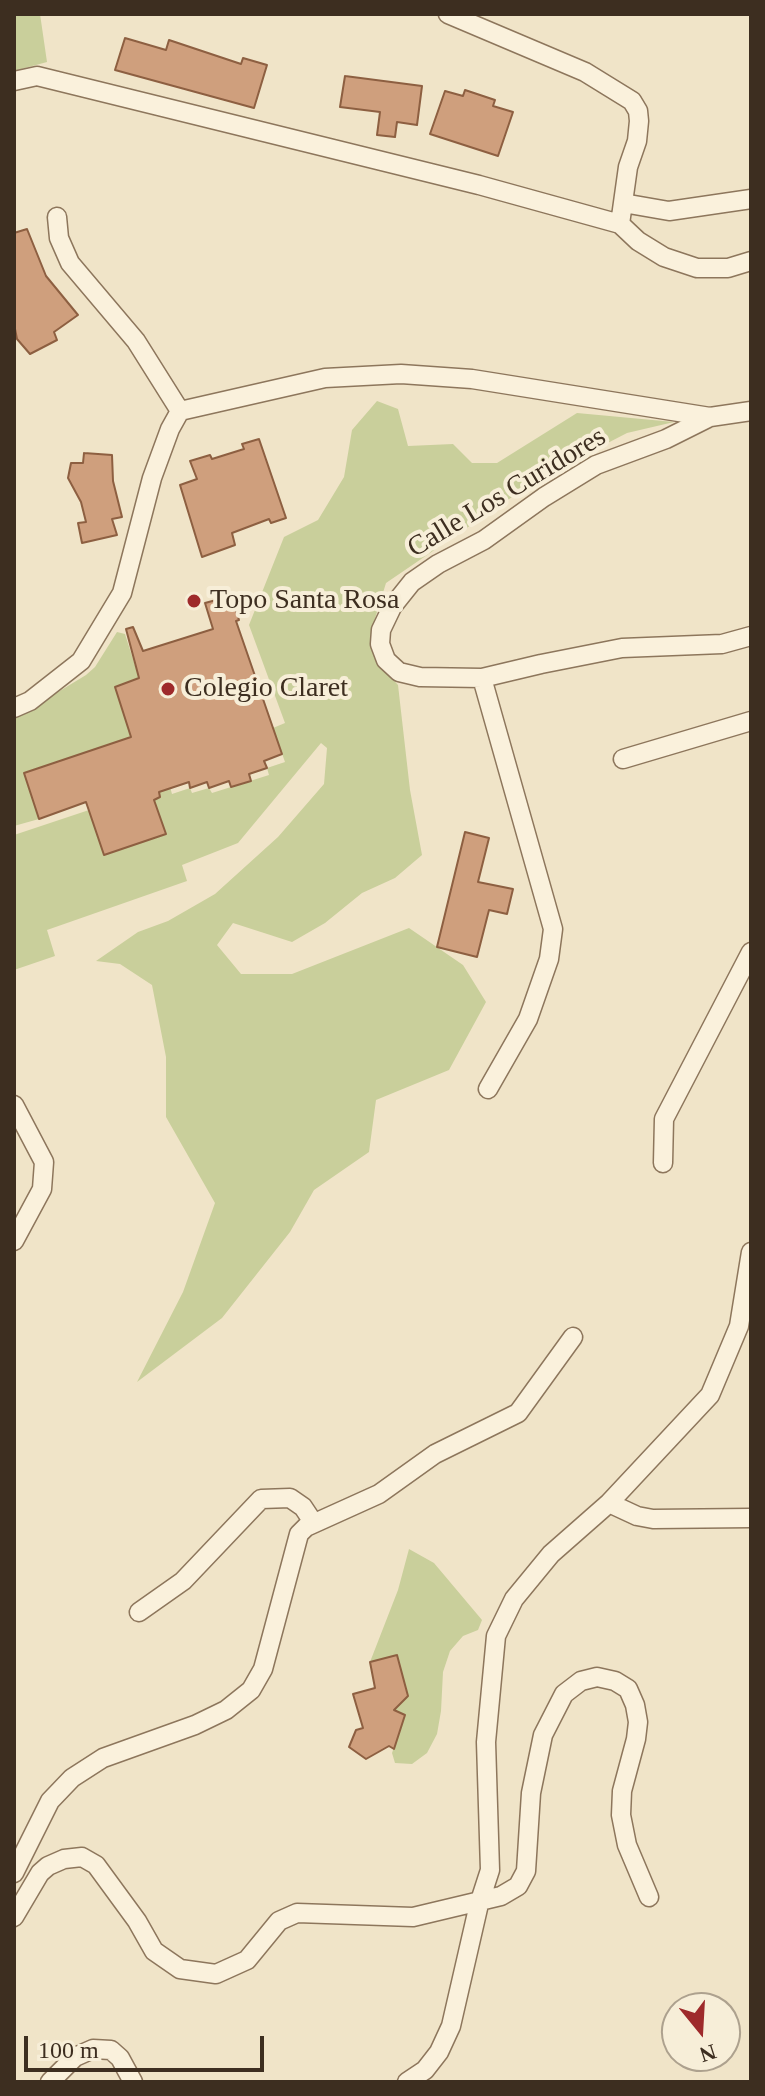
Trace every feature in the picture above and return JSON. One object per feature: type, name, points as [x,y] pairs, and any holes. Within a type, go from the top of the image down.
[{"type":"street","points":[[448,14],[585,72],[632,101],[639,121],[620,224]]},
{"type":"street","points":[[14,81],[37,76],[479,185],[620,224],[638,241],[664,257],[697,268],[728,268],[751,261]]},
{"type":"street","points":[[623,203],[669,211],[751,199]]},
{"type":"street","points":[[57,217],[59,238],[70,263],[136,341],[180,411]]},
{"type":"street","points":[[14,708],[30,701],[81,661],[122,593],[152,478],[180,411],[325,378],[401,374],[472,379],[710,417]]},
{"type":"street","name":"Calle Los Curidores","points":[[751,411],[710,417],[666,439],[596,465],[544,497],[484,540],[438,564],[412,582],[392,607],[381,630],[380,644],[386,660],[399,672],[420,677],[482,678],[622,648],[722,644],[751,636]]},
{"type":"street","points":[[482,678],[553,929],[549,959],[528,1019],[488,1089]]},
{"type":"street","points":[[623,759],[751,721]]},
{"type":"street","points":[[663,1163],[664,1119],[751,952]]},
{"type":"street","points":[[14,1105],[44,1162],[42,1189],[22,1216],[14,1241]]},
{"type":"street","points":[[407,2082],[425,2070],[439,2052],[451,2026],[479,1904],[490,1870],[486,1742],[496,1636],[514,1599],[551,1554],[609,1503],[710,1395],[739,1326],[751,1252]]},
{"type":"street","points":[[14,1873],[50,1801],[72,1778],[103,1758],[195,1725],[226,1710],[251,1690],[263,1669],[299,1534],[313,1522],[379,1494],[435,1454],[518,1413],[573,1337]]},
{"type":"street","points":[[139,1612],[183,1581],[261,1499],[290,1498],[303,1507],[313,1522]]},
{"type":"street","points":[[609,1503],[637,1516],[653,1519],[748,1514]]},
{"type":"street","points":[[14,1917],[40,1873],[64,1859],[82,1857],[96,1865],[137,1921],[154,1951],[180,1969],[216,1974],[247,1960],[279,1921],[297,1913],[413,1917],[479,1904],[501,1896],[518,1886],[526,1871],[531,1793],[543,1735],[564,1694],[581,1681],[597,1677],[615,1681],[628,1689],[635,1705],[638,1722],[636,1739],[622,1791],[621,1815],[627,1845],[649,1897]]},
{"type":"street","points":[[50,2082],[75,2057],[93,2049],[111,2050],[120,2058],[133,2082]]},
{"type":"green space","points":[[14,14],[40,14],[47,62],[14,71]]},
{"type":"green space","points":[[377,401],[398,409],[408,446],[453,444],[472,463],[497,463],[577,413],[674,422],[627,433],[540,478],[386,583],[372,628],[378,663],[398,685],[410,790],[422,855],[395,878],[362,893],[325,923],[292,942],[233,923],[217,945],[241,974],[292,974],[409,928],[463,965],[486,1002],[449,1070],[376,1100],[369,1152],[314,1190],[290,1232],[222,1318],[137,1382],[183,1292],[215,1203],[166,1117],[166,1057],[152,985],[120,964],[96,961],[138,932],[168,921],[215,894],[278,837],[324,784],[327,748],[321,743],[238,843],[182,865],[187,881],[47,930],[55,956],[14,970],[14,835],[89,810],[104,855],[165,834],[154,800],[160,797],[158,784],[168,780],[172,794],[190,788],[192,793],[209,788],[212,793],[269,775],[267,768],[285,762],[273,728],[285,723],[249,625],[284,537],[318,520],[344,477],[352,430]]},
{"type":"green space","points":[[117,632],[125,634],[139,678],[115,687],[133,744],[113,743],[24,773],[39,819],[14,826],[14,715],[86,675],[95,667]]},
{"type":"green space","points":[[409,1549],[434,1563],[482,1620],[478,1630],[463,1636],[450,1651],[443,1672],[437,1734],[427,1753],[412,1764],[395,1763],[392,1753],[405,1716],[394,1710],[396,1656],[370,1662],[398,1590]]},
{"type":"building","points":[[125,38],[166,50],[169,40],[241,64],[243,58],[267,65],[254,108],[115,70]]},
{"type":"building","points":[[345,76],[422,86],[417,125],[397,122],[395,137],[377,135],[380,112],[340,107]]},
{"type":"building","points":[[465,90],[495,100],[493,106],[513,112],[498,156],[430,134],[445,91],[463,96]]},
{"type":"building","points":[[27,229],[46,276],[78,315],[54,332],[57,340],[30,354],[17,339],[14,324],[14,233]]},
{"type":"building","points":[[259,439],[286,518],[271,523],[269,519],[232,533],[235,545],[202,557],[180,485],[197,479],[190,461],[210,455],[212,459],[244,449],[242,444]]},
{"type":"building","points":[[84,453],[112,455],[113,481],[122,517],[112,519],[117,535],[82,543],[78,523],[86,522],[81,502],[68,478],[71,463],[83,463]]},
{"type":"building","points":[[231,596],[239,620],[236,621],[282,754],[264,761],[267,768],[249,774],[251,781],[231,787],[229,781],[209,788],[207,782],[190,788],[189,782],[159,792],[160,797],[154,800],[166,834],[104,855],[86,802],[39,819],[24,773],[131,737],[115,687],[139,678],[126,629],[133,627],[143,651],[213,629],[205,603]]},
{"type":"building","points":[[465,832],[489,838],[478,882],[513,889],[507,914],[489,910],[477,957],[437,947]]},
{"type":"building","points":[[397,1655],[408,1696],[394,1710],[405,1715],[394,1749],[389,1746],[366,1759],[349,1747],[356,1730],[363,1728],[353,1694],[375,1688],[370,1662]]},
{"type":"place","name":"Topo Santa Rosa","points":[[194,601]]},
{"type":"place","name":"Colegio Claret","points":[[168,689]]}]
